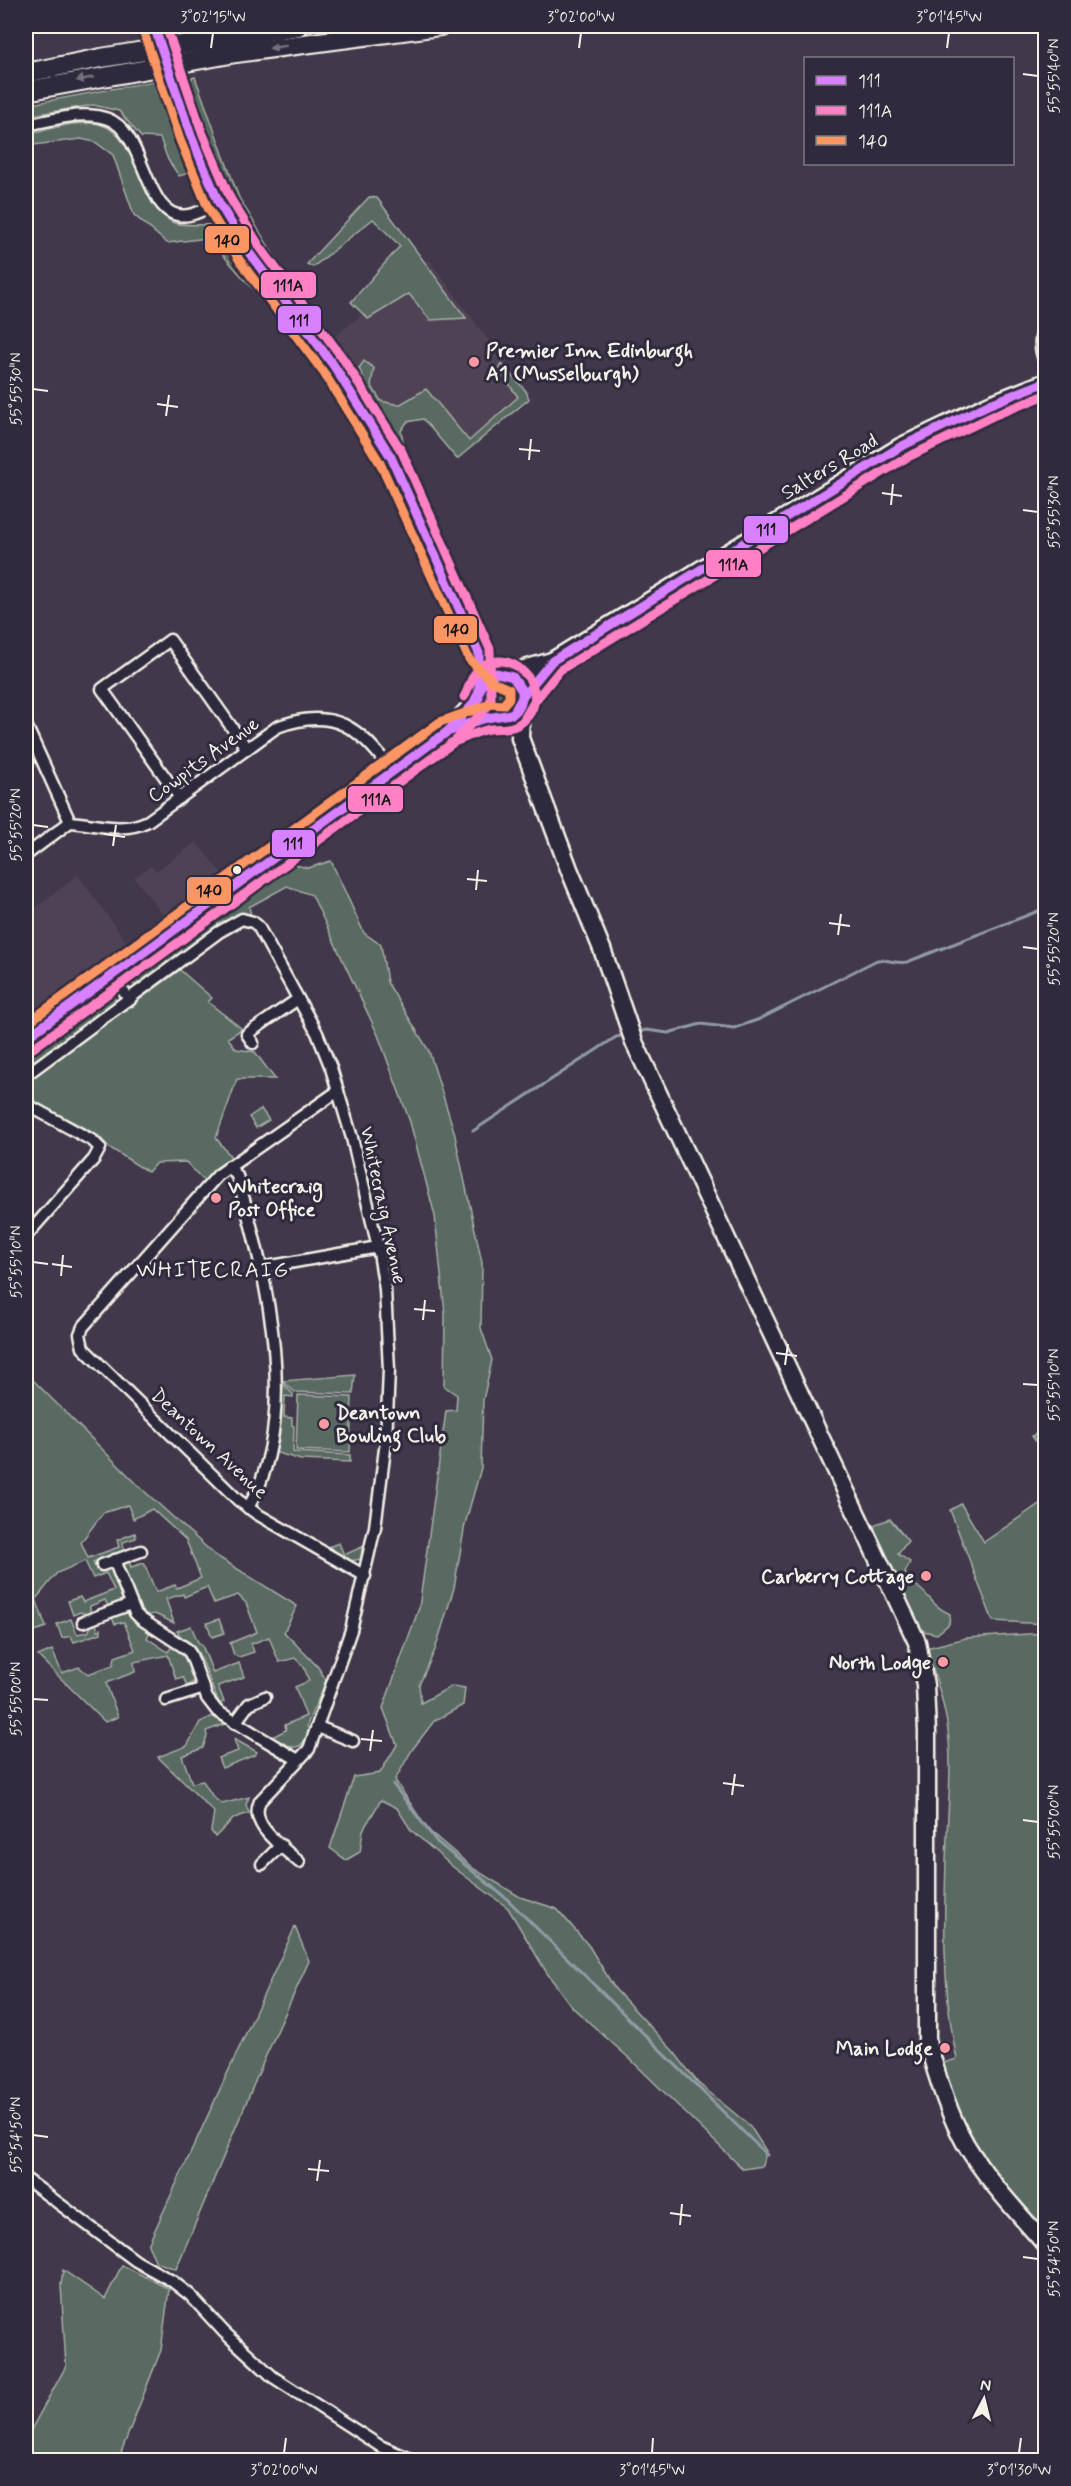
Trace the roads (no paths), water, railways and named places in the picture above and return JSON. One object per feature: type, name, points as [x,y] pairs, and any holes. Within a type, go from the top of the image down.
[{"type":"highway","points":[[26,73],[101,58],[298,26]]},
{"type":"highway","points":[[26,91],[236,53],[440,26]]},
{"type":"main road","points":[[154,26],[219,203],[250,254],[334,366],[391,457],[479,652],[480,693],[483,709],[520,738]]},
{"type":"main road","name":"Salters Road","points":[[503,674],[552,661],[900,447],[990,404],[1046,382]]},
{"type":"main road","points":[[479,652],[503,674],[519,682],[522,700],[520,738],[602,949],[634,1042],[916,1642],[925,1685],[927,1732],[927,2039],[937,2078],[965,2143],[1005,2198],[1046,2245]]},
{"type":"main road","name":"Salters Road","points":[[522,700],[552,661]]},
{"type":"main road","points":[[26,1038],[447,732],[480,693],[488,677],[503,674]]},
{"type":"main road","points":[[447,732],[512,714],[522,700]]},
{"type":"street","points":[[26,125],[82,115],[106,118],[118,123],[127,132],[160,205],[169,212],[187,216],[219,203]]},
{"type":"street","points":[[1046,324],[1041,331],[1040,347],[1046,365]]},
{"type":"street","points":[[180,798],[102,689],[170,640],[248,749]]},
{"type":"street","name":"Cowpits Avenue","points":[[70,822],[111,829],[136,827],[148,821],[277,728],[294,721],[312,718],[328,719],[347,726],[363,736],[393,772]]},
{"type":"street","points":[[26,725],[70,822],[26,855]]},
{"type":"street","name":"Whitecraig Avenue","points":[[130,1000],[219,932],[242,919],[258,926],[323,1046],[364,1183],[378,1247],[388,1333],[389,1411],[383,1473],[370,1554],[351,1630],[309,1749],[257,1807],[258,1820],[299,1862]]},
{"type":"street","points":[[26,1075],[130,1000],[111,975]]},
{"type":"street","points":[[253,1043],[247,1034],[298,999]]},
{"type":"street","points":[[248,1508],[263,1473],[270,1448],[275,1410],[274,1354],[261,1268],[237,1176],[229,1166],[338,1091]]},
{"type":"street","points":[[26,1104],[93,1141],[100,1148],[94,1159],[26,1236]]},
{"type":"street","name":"Deantown Avenue","points":[[229,1166],[209,1184],[83,1327],[80,1334],[83,1348],[248,1508],[365,1576]]},
{"type":"street","points":[[261,1268],[378,1247]]},
{"type":"street","points":[[102,1565],[141,1551]]},
{"type":"street","points":[[114,1560],[131,1604],[141,1619],[187,1649],[207,1698],[217,1712],[298,1760]]},
{"type":"street","points":[[83,1622],[131,1604]]},
{"type":"street","points":[[166,1700],[204,1688]]},
{"type":"street","points":[[235,1723],[249,1704],[265,1697]]},
{"type":"street","points":[[318,1727],[353,1742]]},
{"type":"street","points":[[262,1864],[281,1845]]},
{"type":"street","points":[[26,2179],[136,2261],[172,2280],[273,2377],[380,2446],[413,2460]]},
{"type":"waterway","points":[[638,1032],[646,1030],[668,1033],[701,1024],[734,1028],[760,1019],[877,960],[907,962],[1046,908]]},
{"type":"waterway","points":[[473,1131],[616,1037],[625,1035]]},
{"type":"waterway","points":[[393,1784],[437,1842],[507,1899],[767,2155]]},
{"type":"place","name":"Premier Inn Edinburgh A1 (Musselburgh)","points":[[474,362]]},
{"type":"place","name":"Whitecraig Post Office","points":[[216,1198]]},
{"type":"place","name":"Deantown Bowling Club","points":[[324,1424]]},
{"type":"place","name":"Carberry Cottage","points":[[926,1576]]},
{"type":"place","name":"North Lodge","points":[[943,1662]]},
{"type":"place","name":"Main Lodge","points":[[945,2048]]},
{"type":"district","name":"WHITECRAIG","points":[[213,1269]]}]
